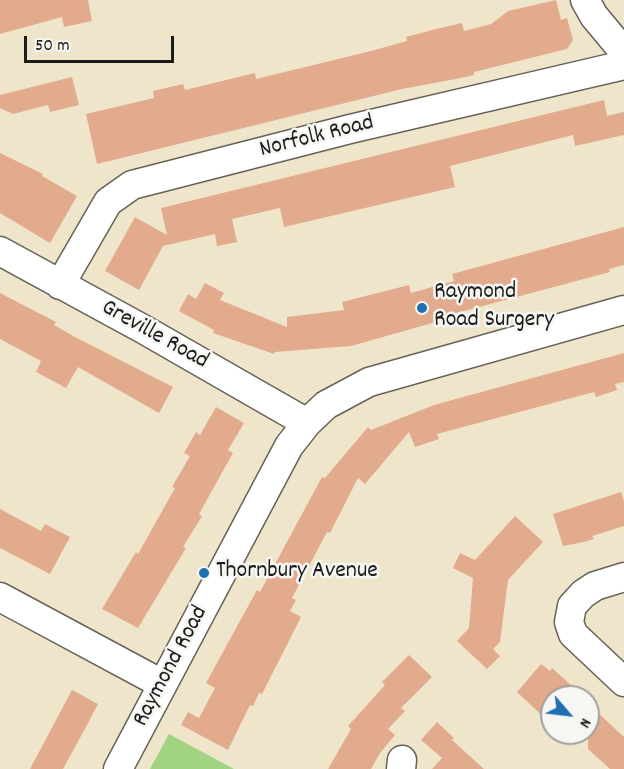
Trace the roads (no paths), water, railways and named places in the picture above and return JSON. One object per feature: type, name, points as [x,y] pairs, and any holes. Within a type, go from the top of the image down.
[{"type":"street","points":[[585,0],[594,16],[624,52]]},
{"type":"street","name":"Norfolk Road","points":[[60,285],[108,202],[132,185],[350,129],[624,64]]},
{"type":"street","name":"Greville Road","points":[[0,251],[143,329],[307,423]]},
{"type":"street","name":"Raymond Road","points":[[118,769],[289,446],[307,423],[326,405],[369,382],[624,310]]},
{"type":"street","points":[[624,577],[595,586],[584,594],[573,606],[570,622],[573,634],[624,682]]},
{"type":"street","points":[[0,597],[162,684]]},
{"type":"place","name":"Raymond Road Surgery","points":[[422,308]]},
{"type":"place","name":"Thornbury Avenue","points":[[204,573]]}]
